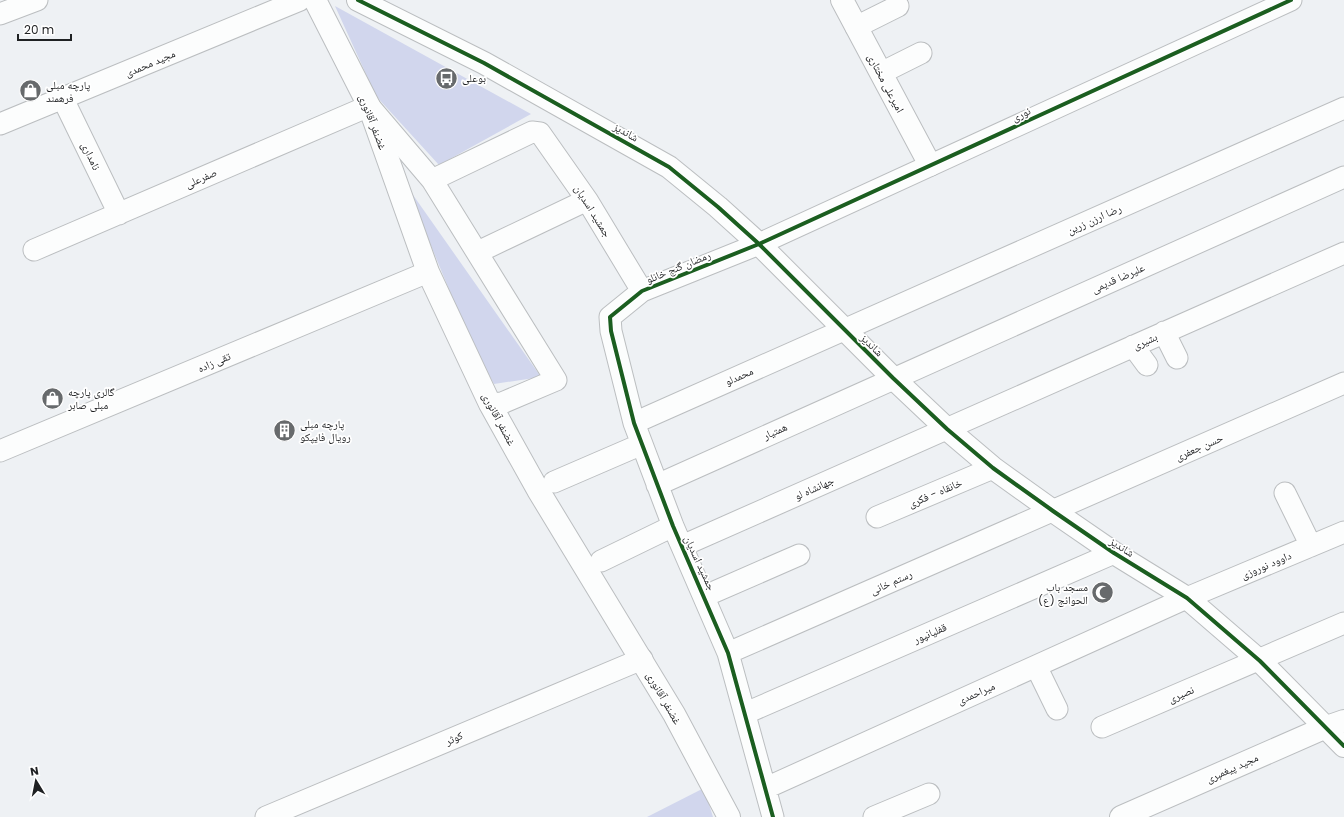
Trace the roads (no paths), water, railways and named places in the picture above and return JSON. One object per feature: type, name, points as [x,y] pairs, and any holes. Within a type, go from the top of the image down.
[{"type":"street","points":[[0,14],[37,0]]},
{"type":"street","name":"مجید محمدی","points":[[0,124],[300,0]]},
{"type":"street","name":"غضنفر آقانوری","points":[[315,0],[368,106],[428,272],[490,404],[542,496],[674,714],[729,817]]},
{"type":"street","name":"شاندیز","points":[[358,0],[484,62],[669,167],[718,207],[759,244],[844,330],[947,429],[993,468],[1053,511],[1114,553],[1187,598],[1260,661],[1324,728],[1344,746]]},
{"type":"street","name":"امیرعلی مختاری","points":[[842,0],[930,165]]},
{"type":"street","name":"نوری","points":[[759,244],[1292,0]]},
{"type":"street","points":[[856,27],[898,6]]},
{"type":"street","points":[[881,73],[921,52]]},
{"type":"street","name":"نامداری","points":[[63,99],[119,214]]},
{"type":"street","points":[[368,106],[432,180],[556,380],[502,403],[490,404]]},
{"type":"street","name":"صفرعلی","points":[[34,250],[368,106]]},
{"type":"street","name":"رضا ارزن زرین","points":[[844,330],[1344,108]]},
{"type":"street","name":"جمشید اسدیان","points":[[432,180],[532,132],[540,133],[587,200],[642,291]]},
{"type":"street","name":"علیرضا قدیمی","points":[[893,378],[1344,177]]},
{"type":"street","points":[[478,252],[587,200]]},
{"type":"street","name":"رمضان گنج خانلو","points":[[610,317],[642,291],[759,244]]},
{"type":"street","name":"بشیری","points":[[947,429],[1344,253]]},
{"type":"street","name":"تقی زاده","points":[[0,451],[428,272]]},
{"type":"street","name":"جمشید اسدیان","points":[[610,317],[611,331],[634,423],[673,526],[705,596],[728,653],[746,713],[773,817]]},
{"type":"street","name":"محمدلو","points":[[634,423],[844,330]]},
{"type":"street","points":[[1164,332],[1177,358]]},
{"type":"street","points":[[1134,346],[1147,365]]},
{"type":"street","name":"همتیار","points":[[657,485],[893,378]]},
{"type":"street","name":"حسن جعفری","points":[[1053,511],[1344,383]]},
{"type":"street","name":"جهانشاه لو","points":[[682,546],[947,429]]},
{"type":"street","points":[[554,482],[642,444]]},
{"type":"street","name":"خانقاه - فکری","points":[[877,517],[993,468]]},
{"type":"street","points":[[1285,493],[1311,546]]},
{"type":"street","name":"رستم خانی","points":[[728,653],[1053,511]]},
{"type":"street","points":[[601,561],[673,526]]},
{"type":"street","name":"داوود نوروزی","points":[[1187,598],[1344,532]]},
{"type":"street","name":"قفلیانپور","points":[[746,713],[1114,553]]},
{"type":"street","points":[[705,596],[799,555]]},
{"type":"street","name":"میراحمدی","points":[[766,788],[1187,598]]},
{"type":"street","name":"نصیری","points":[[1102,727],[1260,661],[1344,623]]},
{"type":"street","name":"کوثر","points":[[266,817],[642,659]]},
{"type":"street","points":[[1036,666],[1057,709]]},
{"type":"street","name":"مجید پیغمبری","points":[[1120,817],[1324,728],[1344,721]]},
{"type":"street","points":[[874,817],[929,794]]},
{"type":"place","name":"بوعلی","points":[[447,78]]},
{"type":"place","name":"پارچه مبلی فرهمند","points":[[30,91]]},
{"type":"place","name":"گالری پارچه مبلی صابر","points":[[52,398]]},
{"type":"place","name":"پارچه مبلی رویال فایپکو","points":[[285,430]]},
{"type":"place","name":"مسجد باب الحوائج (ع)","points":[[1103,593]]}]
